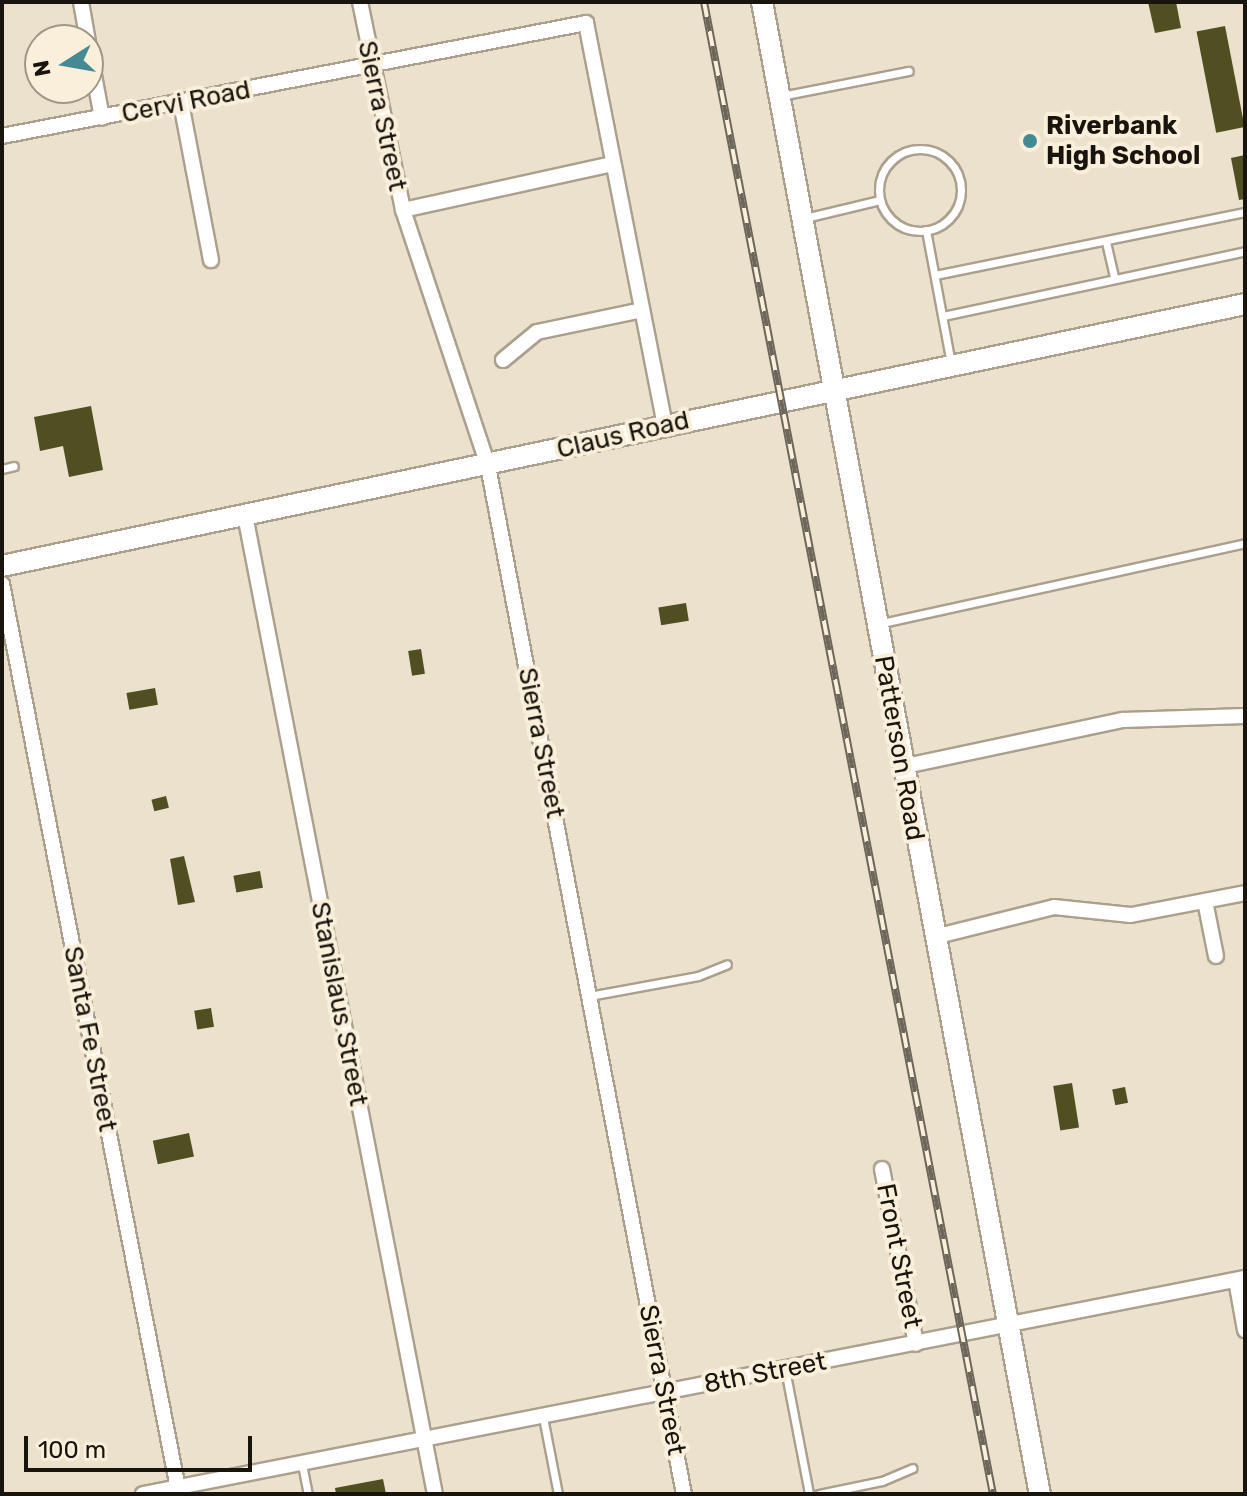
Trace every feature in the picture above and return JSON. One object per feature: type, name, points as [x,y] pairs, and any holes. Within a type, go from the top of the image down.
[{"type":"main road","name":"Patterson Road","points":[[762,2],[901,767],[1040,1494]]},
{"type":"main road","name":"Claus Road","points":[[2,566],[1245,304]]},
{"type":"street","points":[[81,2],[85,24]]},
{"type":"street","name":"Sierra Street","points":[[360,2],[369,65],[403,210],[488,466],[684,1494]]},
{"type":"street","name":"Cervi Road","points":[[2,136],[586,23],[613,164]]},
{"type":"street","points":[[181,103],[211,260]]},
{"type":"street","points":[[99,104],[102,118]]},
{"type":"street","points":[[403,210],[613,164],[665,426]]},
{"type":"street","points":[[503,360],[537,332],[642,310]]},
{"type":"street","name":"Stanislaus Street","points":[[245,515],[435,1494]]},
{"type":"street","name":"Santa Fe Street","points":[[2,584],[178,1490]]},
{"type":"street","points":[[901,767],[1123,720],[1245,716]]},
{"type":"street","points":[[934,937],[1054,907],[1131,915],[1245,893]]},
{"type":"street","points":[[1205,901],[1216,956]]},
{"type":"street","name":"Front Street","points":[[882,1169],[916,1344]]},
{"type":"street","points":[[1240,1279],[1245,1330]]},
{"type":"street","name":"8th Street","points":[[143,1494],[178,1490],[1240,1279]]},
{"type":"lane","points":[[779,97],[909,71]]},
{"type":"lane","points":[[916,148],[943,155],[959,177],[958,205],[951,217],[926,230],[900,226],[880,200],[879,181],[893,159],[916,148]]},
{"type":"lane","points":[[802,219],[880,200]]},
{"type":"lane","points":[[935,275],[1245,212]]},
{"type":"lane","points":[[926,230],[952,365]]},
{"type":"lane","points":[[1106,242],[1114,278]]},
{"type":"lane","points":[[943,316],[1245,251]]},
{"type":"lane","points":[[2,469],[14,466]]},
{"type":"lane","points":[[876,624],[1245,543]]},
{"type":"lane","points":[[589,996],[698,976],[727,964]]},
{"type":"lane","points":[[785,1369],[809,1494]]},
{"type":"lane","points":[[543,1417],[558,1494]]},
{"type":"lane","points":[[302,1464],[308,1494]]},
{"type":"lane","points":[[819,1494],[882,1481],[912,1468]]},
{"type":"building","points":[[1148,2],[1176,2],[1181,28],[1155,33]]},
{"type":"building","points":[[1225,26],[1245,127],[1216,133],[1197,32]]},
{"type":"building","points":[[1245,155],[1245,199],[1239,200],[1231,158]]},
{"type":"building","points":[[91,406],[103,470],[69,477],[63,446],[40,451],[34,417]]},
{"type":"building","points":[[686,603],[689,621],[661,625],[658,607]]},
{"type":"building","points":[[421,649],[425,674],[412,676],[408,651]]},
{"type":"building","points":[[155,688],[158,705],[129,710],[126,693]]},
{"type":"building","points":[[166,796],[169,808],[154,811],[151,800]]},
{"type":"building","points":[[184,856],[195,902],[178,905],[170,859]]},
{"type":"building","points":[[260,871],[263,888],[236,892],[233,876]]},
{"type":"building","points":[[211,1008],[214,1027],[197,1029],[194,1011]]},
{"type":"building","points":[[1072,1083],[1079,1127],[1060,1130],[1053,1086]]},
{"type":"building","points":[[1125,1087],[1128,1103],[1115,1105],[1112,1089]]},
{"type":"building","points":[[189,1133],[194,1156],[158,1164],[153,1141]]},
{"type":"building","points":[[383,1479],[386,1494],[336,1494],[335,1488]]},
{"type":"railway","points":[[704,2],[993,1494]]},
{"type":"place","name":"Riverbank High School","points":[[1030,141]]}]
